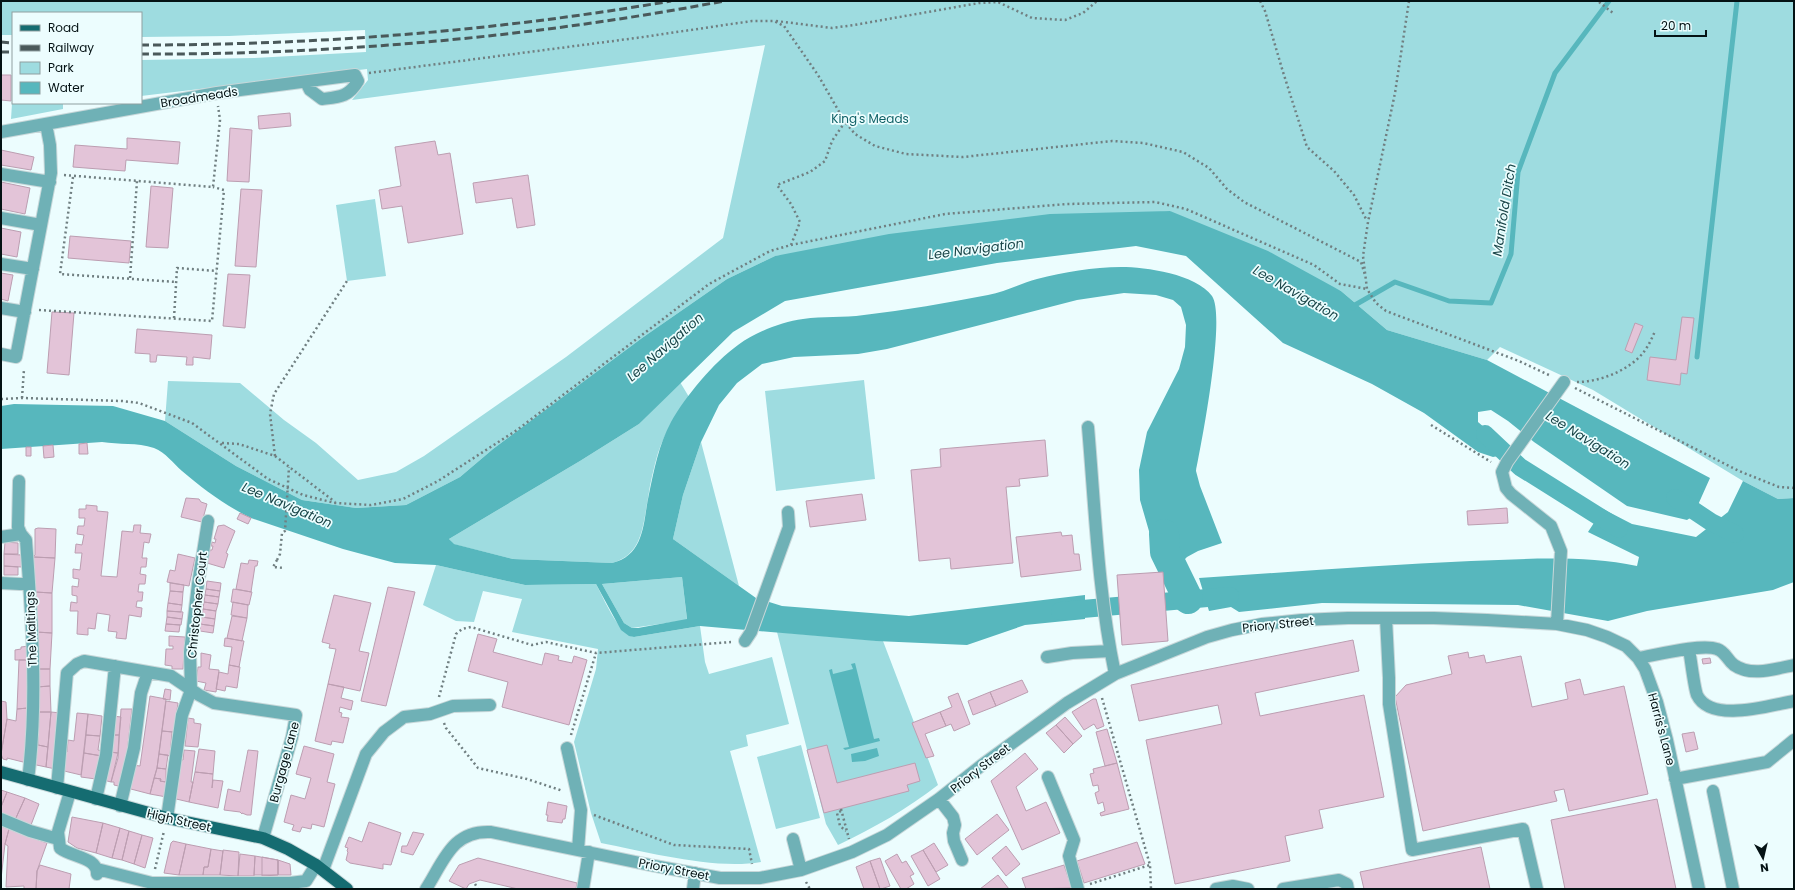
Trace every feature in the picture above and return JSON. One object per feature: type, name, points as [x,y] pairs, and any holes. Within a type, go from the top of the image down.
[{"type":"main road","name":"High Street","points":[[1,772],[167,818],[263,838],[288,849],[320,867],[347,889]]},
{"type":"street","name":"Broadmeads","points":[[1,132],[217,93],[355,75]]},
{"type":"street","points":[[306,82],[310,90],[322,98],[340,97],[353,90],[358,81],[355,75]]},
{"type":"street","points":[[1,354],[16,357],[42,225],[51,178],[50,146],[46,124]]},
{"type":"street","points":[[1,174],[51,178]]},
{"type":"street","points":[[1,218],[42,225]]},
{"type":"street","points":[[1,264],[33,270]]},
{"type":"street","points":[[1,308],[25,311]]},
{"type":"street","points":[[1557,624],[1561,551],[1551,526],[1506,488],[1502,472],[1507,462],[1564,382]]},
{"type":"street","points":[[1088,427],[1101,590],[1106,630],[1115,674]]},
{"type":"street","name":"The Maltings","points":[[19,481],[18,527],[26,540],[32,634],[33,741],[28,780]]},
{"type":"street","points":[[748,636],[789,527],[788,512]]},
{"type":"street","name":"Christopher Court","points":[[191,690],[190,652],[198,584],[208,521]]},
{"type":"street","points":[[1,537],[21,534]]},
{"type":"street","points":[[1,583],[20,584],[29,582]]},
{"type":"street","points":[[1386,618],[1390,678],[1388,704],[1412,850],[1523,829],[1537,889]]},
{"type":"street","name":"Priory Street","points":[[426,889],[456,843],[464,836],[472,833],[491,832],[720,878],[758,882],[801,870],[852,852],[887,835],[939,799],[1067,703],[1115,674],[1207,637],[1262,624],[1302,620],[1434,618],[1557,624]]},
{"type":"street","name":"Harris's Lane","points":[[1557,624],[1587,630],[1626,646],[1638,658],[1645,670],[1657,702],[1667,740],[1699,889]]},
{"type":"street","points":[[1638,658],[1690,649],[1716,648],[1726,654],[1732,664],[1741,669],[1759,672],[1794,666]]},
{"type":"street","points":[[1690,649],[1697,695],[1705,705],[1718,710],[1736,712],[1794,701]]},
{"type":"street","points":[[1047,657],[1072,653],[1110,651]]},
{"type":"street","name":"Burgage Lane","points":[[57,788],[68,673],[77,664],[84,661],[171,676],[191,690],[214,703],[296,715],[292,737],[263,838]]},
{"type":"street","points":[[96,799],[106,756],[115,666]]},
{"type":"street","points":[[120,806],[134,748],[141,693],[148,672]]},
{"type":"street","points":[[167,818],[172,774],[182,715],[191,690]]},
{"type":"street","points":[[70,792],[61,820],[58,839],[60,848],[65,852],[90,862],[97,871],[152,883],[290,884],[306,881],[320,867],[366,754],[384,732],[404,717],[430,714],[453,706],[490,705]]},
{"type":"street","points":[[1675,779],[1767,762],[1794,740]]},
{"type":"street","points":[[567,748],[581,810],[584,851],[583,889]]},
{"type":"street","points":[[1048,777],[1074,840],[1069,856],[1082,887]]},
{"type":"street","points":[[1713,791],[1733,889]]},
{"type":"street","points":[[939,799],[953,817],[956,825],[953,833],[954,841],[962,860]]},
{"type":"street","points":[[1,819],[30,831],[58,839]]},
{"type":"street","points":[[793,839],[801,870]]},
{"type":"street","points":[[693,889],[695,873]]},
{"type":"street","points":[[1283,889],[1339,880],[1347,884],[1348,889]]},
{"type":"street","points":[[1216,889],[1233,886],[1248,889]]},
{"type":"path","points":[[355,75],[752,21],[774,21],[832,28],[979,3],[998,2],[1032,18],[1065,20],[1083,14],[1097,1]]},
{"type":"path","points":[[1260,1],[1265,11],[1308,148],[1334,171],[1354,195],[1368,222]]},
{"type":"path","points":[[1409,1],[1394,93],[1368,222],[1363,256],[1368,290],[1376,303],[1386,311],[1519,361],[1564,382],[1738,471],[1779,487],[1794,488]]},
{"type":"path","points":[[1599,2],[1613,12]]},
{"type":"path","points":[[774,21],[784,26],[818,75],[846,122],[856,134],[875,146],[906,154],[963,157],[1112,141],[1143,143],[1183,152],[1209,168],[1227,189],[1244,202],[1361,262],[1365,274]]},
{"type":"path","points":[[213,187],[220,120],[217,93]]},
{"type":"path","points":[[791,245],[800,222],[791,204],[776,185],[810,172],[825,161],[832,141],[846,122]]},
{"type":"path","points":[[73,177],[60,274],[176,282]]},
{"type":"path","points":[[25,311],[212,321],[224,190],[213,187],[137,181],[73,177],[51,178]]},
{"type":"path","points":[[130,278],[137,181]]},
{"type":"path","points":[[1,399],[22,398],[122,401],[139,403],[192,424],[221,443],[243,462],[268,479],[303,496],[335,502],[371,505],[403,499],[438,481],[517,430],[709,284],[770,251],[791,245],[945,214],[1067,204],[1155,202],[1186,209],[1314,265],[1340,284],[1368,290]]},
{"type":"path","points":[[174,318],[177,268],[217,271]]},
{"type":"path","points":[[275,456],[270,414],[274,394],[347,281]]},
{"type":"path","points":[[1564,382],[1588,382],[1631,365],[1644,353],[1655,332]]},
{"type":"path","points":[[16,357],[24,364],[22,398]]},
{"type":"path","points":[[1432,425],[1478,454]]},
{"type":"path","points":[[221,443],[239,444],[275,456],[335,502]]},
{"type":"path","points":[[284,568],[273,567],[280,554],[282,533],[285,531],[289,467]]},
{"type":"path","points":[[577,796],[526,779],[478,768],[446,728],[439,696],[456,634],[462,629],[471,627],[532,645],[546,642],[596,653],[748,636]]},
{"type":"path","points":[[567,748],[596,653]]},
{"type":"path","points":[[1095,686],[1102,697],[1150,865],[1151,889]]},
{"type":"path","points":[[581,810],[674,845],[749,849],[758,882]]},
{"type":"path","points":[[846,831],[840,826],[836,813],[841,810],[852,852]]},
{"type":"path","points":[[152,883],[167,818]]},
{"type":"path","points":[[1082,887],[1150,865]]},
{"type":"path","points":[[475,884],[478,889]]},
{"type":"green space","name":"King's Meads","points":[[1,1],[1794,1],[1794,498],[1778,499],[1743,481],[1593,390],[1500,347],[1487,360],[1387,330],[1341,291],[1169,211],[775,256],[727,279],[642,338],[493,449],[460,477],[406,505],[356,508],[302,500],[236,466],[165,421],[168,381],[240,383],[284,420],[316,443],[358,480],[396,472],[424,456],[566,357],[723,238],[765,45],[352,100],[368,80],[367,69],[142,96],[142,60],[254,58],[366,52],[365,30],[229,36],[142,37],[142,12],[12,12],[12,35],[1,35]]},
{"type":"green space","points":[[12,104],[63,104],[63,109],[11,119]]},
{"type":"green space","points":[[375,199],[386,276],[347,281],[336,205]]},
{"type":"green space","points":[[864,380],[875,479],[776,491],[765,391]]},
{"type":"green space","points":[[680,382],[689,397],[671,424],[658,453],[640,537],[636,546],[622,559],[612,563],[513,559],[453,544],[449,539],[639,424]]},
{"type":"green space","points":[[701,442],[739,586],[673,539],[683,495]]},
{"type":"green space","points":[[436,565],[525,585],[596,584],[607,606],[622,629],[634,637],[700,626],[705,662],[709,674],[772,657],[789,724],[746,735],[748,746],[730,751],[761,862],[723,864],[702,862],[601,843],[591,813],[574,742],[596,669],[598,649],[512,632],[522,599],[483,591],[474,622],[456,621],[423,605]]},
{"type":"green space","points":[[682,577],[687,620],[632,628],[624,623],[602,584]]},
{"type":"green space","points":[[777,632],[883,641],[938,785],[890,818],[838,845],[826,824]]},
{"type":"green space","points":[[801,745],[820,818],[776,829],[757,757]]},
{"type":"water","points":[[1170,211],[1268,251],[1341,291],[1387,330],[1487,360],[1710,478],[1693,516],[1687,520],[1627,506],[1534,442],[1508,421],[1491,410],[1478,412],[1478,422],[1506,446],[1498,456],[1493,457],[1478,452],[1424,413],[1372,384],[1283,343],[1186,256],[1136,246],[997,263],[785,301],[733,332],[639,424],[449,539],[454,544],[513,559],[612,563],[623,559],[637,545],[641,535],[657,457],[667,430],[677,412],[701,380],[729,352],[753,336],[778,325],[795,320],[864,315],[957,301],[994,294],[1047,276],[1100,268],[1131,267],[1157,270],[1183,277],[1205,288],[1212,296],[1216,308],[1215,352],[1212,380],[1196,471],[1200,486],[1222,543],[1198,551],[1187,557],[1180,564],[1180,572],[1171,573],[1159,558],[1151,538],[1140,500],[1139,470],[1147,432],[1179,369],[1185,347],[1186,325],[1181,307],[1173,300],[1156,295],[1124,293],[1077,300],[887,349],[858,354],[794,357],[762,364],[737,383],[719,405],[701,442],[683,495],[673,539],[756,598],[782,606],[909,616],[1085,595],[1085,619],[1025,625],[967,645],[876,641],[700,626],[634,637],[629,636],[621,630],[596,584],[525,585],[436,565],[395,563],[343,549],[251,518],[206,491],[166,455],[148,446],[102,442],[1,449],[1,406],[14,404],[113,406],[165,421],[236,466],[302,500],[356,508],[406,505],[460,477],[493,449],[642,338],[727,279],[775,256],[889,234],[1050,214]],"holes":[[[682,577],[687,619],[632,628],[624,623],[602,584]]]},
{"type":"water","points":[[1525,461],[1583,503],[1576,510],[1517,471]]},
{"type":"water","points":[[1743,481],[1778,499],[1794,498],[1794,582],[1773,590],[1647,611],[1608,621],[1518,605],[1322,603],[1239,612],[1231,607],[1209,611],[1199,578],[1403,564],[1533,559],[1596,560],[1637,566],[1639,557],[1588,532],[1603,509],[1632,524],[1696,537],[1728,512]]},
{"type":"water","points":[[855,663],[874,739],[879,738],[880,741],[845,750],[843,748],[849,747],[829,670],[832,669],[833,674],[853,669],[851,664]]},
{"type":"water","points":[[877,748],[879,756],[865,761],[852,762],[851,754]]},
{"type":"building","points":[[1,75],[11,75],[11,101],[1,100]]},
{"type":"building","points":[[290,113],[291,126],[259,129],[258,116]]},
{"type":"building","points":[[230,128],[252,130],[249,182],[227,181]]},
{"type":"building","points":[[127,138],[180,142],[178,164],[126,160],[125,171],[73,167],[75,145],[127,149]]},
{"type":"building","points":[[435,141],[438,155],[450,153],[463,234],[408,243],[402,206],[382,209],[379,190],[401,186],[395,147]]},
{"type":"building","points":[[1,150],[34,157],[31,170],[1,165]]},
{"type":"building","points":[[528,175],[535,225],[517,228],[512,198],[476,203],[473,183]]},
{"type":"building","points":[[1,182],[30,188],[25,214],[1,209]]},
{"type":"building","points":[[151,186],[173,188],[168,248],[146,247]]},
{"type":"building","points":[[241,189],[262,190],[256,267],[235,266]]},
{"type":"building","points":[[1,228],[21,232],[17,257],[1,254]]},
{"type":"building","points":[[70,236],[131,241],[129,263],[68,258]]},
{"type":"building","points":[[1,273],[13,275],[8,301],[1,299]]},
{"type":"building","points":[[228,274],[250,275],[245,328],[223,326]]},
{"type":"building","points":[[52,312],[74,313],[69,375],[47,373]]},
{"type":"building","points":[[1682,317],[1694,318],[1687,374],[1681,373],[1680,385],[1647,380],[1650,357],[1676,360]]},
{"type":"building","points":[[1635,323],[1643,326],[1632,353],[1625,350]]},
{"type":"building","points":[[137,329],[212,335],[210,359],[193,357],[193,365],[186,365],[187,357],[157,355],[156,362],[150,362],[150,354],[135,353]]},
{"type":"building","points":[[1045,440],[1048,476],[1019,479],[1020,486],[1006,487],[1013,563],[951,569],[950,558],[919,561],[911,470],[941,467],[940,449]]},
{"type":"building","points":[[87,443],[88,454],[79,454],[79,444]]},
{"type":"building","points":[[53,445],[54,457],[44,458],[43,446]]},
{"type":"building","points":[[26,447],[31,447],[31,456],[26,456]]},
{"type":"building","points":[[862,494],[866,520],[810,527],[806,501]]},
{"type":"building","points":[[186,498],[199,499],[201,502],[207,504],[202,522],[181,517]]},
{"type":"building","points":[[86,505],[97,506],[97,511],[108,512],[101,576],[117,577],[122,531],[133,532],[134,525],[141,525],[140,533],[151,534],[149,543],[144,542],[142,558],[147,558],[146,567],[141,567],[140,574],[146,575],[145,584],[139,584],[138,592],[143,592],[142,601],[137,601],[136,607],[142,608],[141,617],[129,615],[126,639],[116,638],[117,632],[108,631],[110,615],[97,613],[95,629],[88,628],[88,635],[77,634],[78,611],[70,611],[71,602],[77,603],[77,596],[72,595],[72,586],[78,587],[79,579],[73,578],[73,569],[80,570],[82,553],[75,553],[76,544],[82,545],[84,535],[77,534],[78,526],[84,526],[85,518],[79,518],[79,509],[86,509]]},
{"type":"building","points":[[1507,508],[1508,523],[1468,525],[1467,511]]},
{"type":"building","points":[[240,513],[251,518],[248,524],[237,519]]},
{"type":"building","points":[[224,525],[235,531],[226,553],[228,554],[224,568],[207,563],[210,550],[212,550],[213,546],[211,546],[212,542],[215,543],[216,539],[214,539],[218,526]]},
{"type":"building","points":[[35,529],[56,529],[55,558],[33,557],[35,555]]},
{"type":"building","points":[[1061,532],[1062,536],[1072,535],[1074,554],[1079,554],[1081,570],[1021,577],[1016,537]]},
{"type":"building","points":[[5,542],[18,543],[18,554],[4,554]]},
{"type":"building","points":[[4,554],[22,555],[22,567],[4,566]]},
{"type":"building","points":[[178,554],[195,558],[189,586],[167,582],[170,570],[175,571]]},
{"type":"building","points":[[33,557],[55,558],[52,593],[35,592],[33,585]]},
{"type":"building","points":[[249,560],[258,561],[257,566],[255,566],[251,592],[236,589],[241,563],[248,564]]},
{"type":"building","points":[[4,566],[18,567],[18,575],[4,575]]},
{"type":"building","points":[[1163,572],[1168,641],[1122,645],[1117,575]]},
{"type":"building","points":[[207,581],[221,583],[220,591],[206,589]]},
{"type":"building","points":[[170,583],[184,585],[183,592],[170,591]]},
{"type":"building","points":[[388,587],[415,592],[386,706],[361,701]]},
{"type":"building","points":[[206,589],[220,591],[219,597],[205,595]]},
{"type":"building","points":[[233,589],[252,592],[249,605],[231,602]]},
{"type":"building","points":[[170,591],[183,592],[182,605],[168,603]]},
{"type":"building","points":[[35,592],[52,593],[52,633],[36,632],[37,598],[35,598]]},
{"type":"building","points":[[205,595],[219,597],[218,604],[204,602]]},
{"type":"building","points":[[334,595],[371,603],[359,651],[369,653],[360,691],[328,684],[336,649],[329,648],[330,644],[322,642]]},
{"type":"building","points":[[204,602],[218,604],[216,611],[203,609]]},
{"type":"building","points":[[233,602],[248,605],[247,618],[231,615]]},
{"type":"building","points":[[168,603],[182,605],[181,612],[167,611]]},
{"type":"building","points":[[203,609],[216,611],[215,619],[202,617]]},
{"type":"building","points":[[167,611],[183,612],[182,619],[167,617]]},
{"type":"building","points":[[232,616],[247,618],[242,641],[227,638]]},
{"type":"building","points":[[167,617],[182,619],[181,625],[166,624]]},
{"type":"building","points":[[202,617],[215,619],[214,626],[200,624]]},
{"type":"building","points":[[166,624],[180,625],[179,632],[165,631]]},
{"type":"building","points":[[200,624],[214,626],[213,633],[200,631]]},
{"type":"building","points":[[36,632],[52,633],[50,669],[37,669]]},
{"type":"building","points":[[478,634],[497,639],[493,652],[542,665],[545,653],[559,656],[558,660],[572,663],[574,656],[587,660],[569,725],[502,707],[508,682],[468,671]]},
{"type":"building","points":[[169,636],[185,637],[183,669],[172,669],[172,666],[165,665],[166,649],[173,649],[173,646],[169,646]]},
{"type":"building","points":[[225,638],[244,641],[239,667],[229,665],[232,647],[224,646]]},
{"type":"building","points":[[1353,640],[1359,671],[1255,693],[1260,716],[1364,695],[1384,797],[1319,810],[1323,828],[1285,836],[1290,861],[1175,884],[1146,740],[1222,724],[1218,705],[1139,721],[1131,685]]},
{"type":"building","points":[[29,646],[29,660],[15,660],[15,650],[21,649],[21,647]]},
{"type":"building","points":[[1468,652],[1469,658],[1484,655],[1486,663],[1521,656],[1532,707],[1568,699],[1565,683],[1580,679],[1584,695],[1624,686],[1648,794],[1569,811],[1564,789],[1554,791],[1557,801],[1423,831],[1395,697],[1406,685],[1452,674],[1448,656]]},
{"type":"building","points":[[201,653],[211,655],[209,669],[219,670],[216,692],[204,690],[206,683],[196,681],[198,667],[201,667]]},
{"type":"building","points":[[1710,658],[1711,663],[1703,664],[1702,659]]},
{"type":"building","points":[[19,660],[29,660],[28,708],[17,709]]},
{"type":"building","points":[[229,665],[240,667],[237,688],[226,686],[225,691],[216,689],[219,672],[228,674]]},
{"type":"building","points":[[37,669],[50,669],[50,686],[36,687]]},
{"type":"building","points":[[1022,680],[1028,692],[996,706],[990,692]]},
{"type":"building","points":[[328,684],[344,687],[341,698],[353,701],[351,710],[340,707],[339,712],[342,713],[341,717],[349,718],[343,743],[332,741],[331,745],[315,741]]},
{"type":"building","points":[[50,686],[51,712],[39,712],[37,687]]},
{"type":"building","points":[[165,689],[171,690],[170,700],[163,699]]},
{"type":"building","points":[[990,692],[996,706],[973,715],[968,701]]},
{"type":"building","points":[[958,693],[970,724],[954,731],[951,724],[946,726],[940,712],[952,707],[948,697]]},
{"type":"building","points":[[150,696],[166,699],[157,768],[150,794],[127,788],[132,765],[140,766]]},
{"type":"building","points":[[1093,699],[1096,699],[1104,726],[1097,729],[1094,724],[1084,730],[1072,712]]},
{"type":"building","points":[[1,701],[6,702],[7,719],[1,754]]},
{"type":"building","points":[[166,701],[178,703],[174,732],[162,731]]},
{"type":"building","points":[[28,708],[27,763],[7,758],[7,760],[3,759],[1,754],[7,719],[16,721],[17,709]]},
{"type":"building","points":[[121,709],[132,709],[126,763],[127,788],[114,785],[114,782],[111,782],[118,758]]},
{"type":"building","points":[[39,712],[51,712],[48,747],[38,745]]},
{"type":"building","points":[[51,712],[61,713],[60,770],[46,767]]},
{"type":"building","points":[[940,712],[946,726],[925,734],[934,756],[926,758],[912,723]]},
{"type":"building","points":[[77,713],[88,714],[81,775],[60,770],[63,751],[67,752],[68,740],[74,741]]},
{"type":"building","points":[[88,714],[102,716],[100,736],[86,735]]},
{"type":"building","points":[[113,716],[121,717],[119,735],[111,735]]},
{"type":"building","points":[[1065,717],[1082,736],[1073,744],[1056,725]]},
{"type":"building","points":[[188,718],[194,719],[194,723],[201,724],[198,747],[185,746]]},
{"type":"building","points":[[1056,725],[1073,744],[1064,753],[1046,733]]},
{"type":"building","points":[[1107,729],[1117,763],[1105,766],[1096,732]]},
{"type":"building","points":[[162,731],[172,732],[170,756],[159,754]]},
{"type":"building","points":[[1694,732],[1698,749],[1686,752],[1682,734]]},
{"type":"building","points":[[86,735],[100,736],[98,750],[102,751],[102,756],[84,753]]},
{"type":"building","points":[[111,735],[119,735],[118,753],[110,752]]},
{"type":"building","points":[[28,743],[48,747],[46,767],[27,763]]},
{"type":"building","points":[[827,745],[837,783],[915,763],[920,781],[907,785],[909,791],[824,813],[807,750]]},
{"type":"building","points":[[304,746],[334,754],[327,782],[335,784],[324,827],[312,824],[311,829],[302,827],[300,832],[292,830],[294,825],[284,822],[291,795],[305,799],[311,778],[296,774]]},
{"type":"building","points":[[199,749],[215,751],[213,774],[195,772]]},
{"type":"building","points":[[184,750],[195,751],[191,782],[193,782],[189,802],[172,798],[179,760],[183,760]]},
{"type":"building","points":[[248,750],[258,751],[251,815],[224,810],[228,789],[240,792]]},
{"type":"building","points":[[110,752],[118,753],[111,782],[96,778]]},
{"type":"building","points":[[84,753],[102,756],[96,779],[81,777]]},
{"type":"building","points":[[1025,753],[1038,769],[1016,787],[1026,811],[1046,802],[1060,833],[1022,850],[991,781]]},
{"type":"building","points":[[159,754],[168,755],[166,769],[157,768]]},
{"type":"building","points":[[1117,763],[1129,809],[1101,816],[1100,813],[1105,811],[1103,802],[1098,804],[1095,793],[1099,791],[1098,785],[1093,786],[1090,774],[1094,773],[1093,769]]},
{"type":"building","points":[[157,768],[166,769],[166,782],[160,781],[161,779],[154,778]]},
{"type":"building","points":[[195,772],[213,774],[212,788],[213,780],[223,781],[218,808],[189,802]]},
{"type":"building","points":[[154,778],[161,779],[160,781],[166,782],[167,779],[174,781],[172,798],[150,794]]},
{"type":"building","points":[[1,790],[7,792],[1,807]]},
{"type":"building","points":[[7,792],[25,798],[15,820],[1,815],[1,807]]},
{"type":"building","points":[[25,798],[39,804],[31,825],[15,820]]},
{"type":"building","points":[[1657,799],[1676,889],[1565,889],[1551,820]]},
{"type":"building","points":[[548,802],[567,806],[565,819],[563,819],[562,823],[547,821],[548,815],[546,815]]},
{"type":"building","points":[[997,814],[1009,830],[977,855],[965,839]]},
{"type":"building","points":[[72,817],[103,823],[96,853],[77,848],[68,842]]},
{"type":"building","points":[[369,822],[401,833],[391,865],[383,864],[383,869],[350,863],[346,860],[348,848],[345,847],[349,837],[362,842]]},
{"type":"building","points":[[103,823],[120,828],[112,858],[96,853]]},
{"type":"building","points":[[1,826],[9,829],[5,844],[1,879]]},
{"type":"building","points":[[120,828],[129,831],[122,860],[112,858]]},
{"type":"building","points":[[9,829],[47,843],[37,871],[36,889],[24,889],[24,886],[6,887],[8,846],[5,844]]},
{"type":"building","points":[[129,831],[142,835],[134,864],[122,860]]},
{"type":"building","points":[[413,832],[424,834],[413,855],[401,852],[402,846],[407,846]]},
{"type":"building","points":[[142,835],[153,838],[145,868],[134,864]]},
{"type":"building","points":[[173,841],[186,844],[179,875],[164,873],[171,843]]},
{"type":"building","points":[[1137,842],[1145,864],[1084,883],[1077,861]]},
{"type":"building","points":[[934,843],[948,865],[936,872],[923,850]]},
{"type":"building","points":[[186,844],[211,849],[208,867],[204,867],[203,875],[179,875]]},
{"type":"building","points":[[1006,846],[1020,864],[1006,876],[992,858]]},
{"type":"building","points":[[1481,847],[1490,889],[1364,889],[1360,872]]},
{"type":"building","points":[[211,849],[223,851],[220,875],[203,875],[204,867],[208,867]]},
{"type":"building","points":[[223,850],[239,852],[238,876],[220,875]]},
{"type":"building","points":[[923,850],[940,879],[928,886],[911,856]]},
{"type":"building","points":[[240,854],[255,856],[254,876],[238,876]]},
{"type":"building","points":[[897,854],[902,863],[906,861],[914,874],[910,876],[914,884],[906,889],[901,889],[885,861]]},
{"type":"building","points":[[255,856],[278,860],[278,875],[254,875]]},
{"type":"building","points":[[262,857],[278,860],[278,875],[262,876]]},
{"type":"building","points":[[478,858],[577,883],[576,889],[518,889],[480,880],[469,884],[466,889],[449,881],[459,865]]},
{"type":"building","points":[[880,858],[890,886],[881,889],[870,861]]},
{"type":"building","points":[[278,860],[290,864],[291,875],[278,875]]},
{"type":"building","points":[[870,861],[880,889],[864,889],[856,867]]},
{"type":"building","points":[[40,865],[71,874],[69,889],[36,889],[37,871]]},
{"type":"building","points":[[1064,865],[1072,888],[1026,889],[1022,878]]},
{"type":"building","points":[[998,875],[1009,889],[980,889]]},
{"type":"waterway","name":"Manifold Ditch","points":[[1353,308],[1355,305],[1395,282],[1449,301],[1491,303],[1511,254],[1518,172],[1555,73],[1609,1]]},
{"type":"waterway","points":[[1697,357],[1737,1]]},
{"type":"waterway","points":[[1485,434],[1520,467],[1619,529]]},
{"type":"waterway","name":"Lee Navigation","points":[[1675,498],[1711,522],[1735,534]]},
{"type":"waterway","points":[[1164,534],[1165,552],[1188,599]]},
{"type":"waterway","points":[[1060,611],[1230,596]]},
{"type":"railway","points":[[142,45],[274,42],[407,34],[539,21],[671,1]]},
{"type":"railway","points":[[142,54],[286,51],[434,41],[580,25],[724,1]]},
{"type":"railway","points":[[1,42],[12,43]]},
{"type":"railway","points":[[1,52],[12,52]]}]
